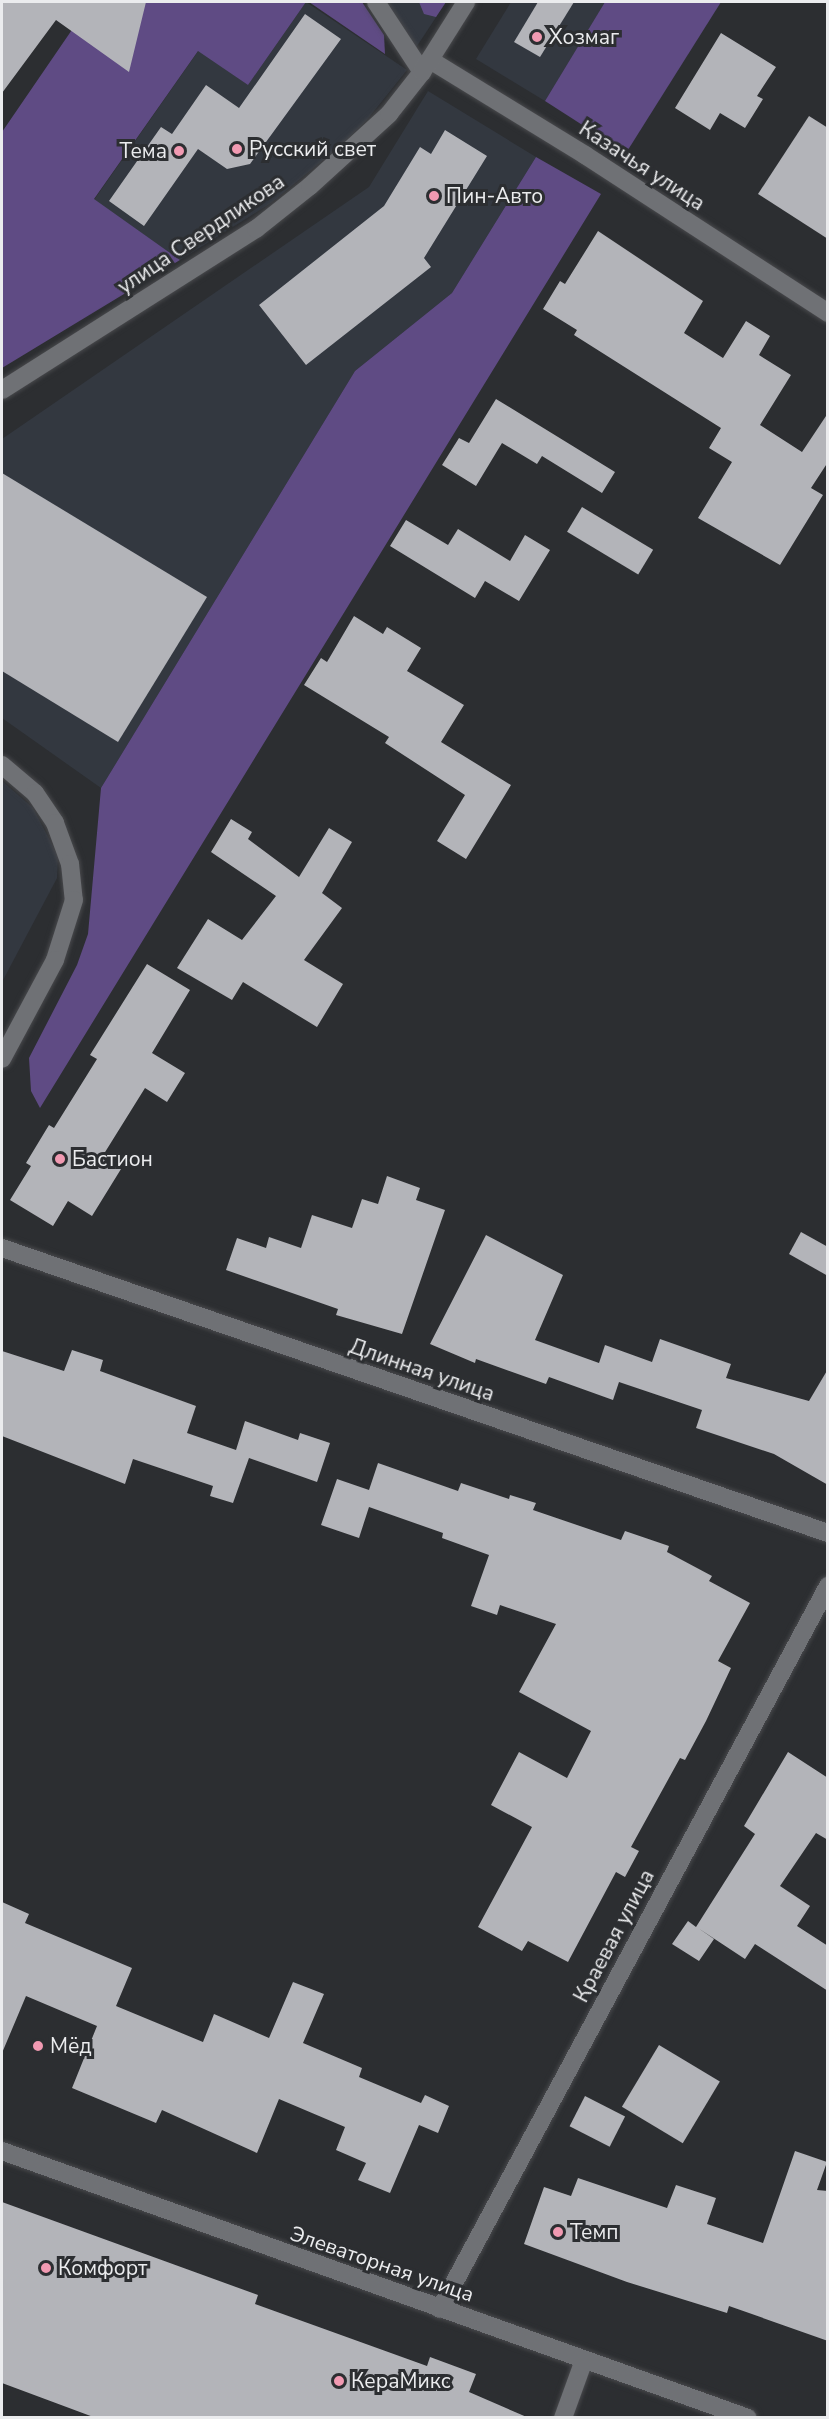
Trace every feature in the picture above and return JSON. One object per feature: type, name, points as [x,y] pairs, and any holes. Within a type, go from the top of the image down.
[{"type":"street","points":[[376,2],[426,66]]},
{"type":"street","name":"улица Свердликова","points":[[2,390],[283,209],[374,129],[426,66],[466,2]]},
{"type":"street","name":"Казачья улица","points":[[426,66],[585,155],[828,313]]},
{"type":"street","points":[[2,765],[27,784],[45,805],[61,839],[74,885],[72,915],[65,936],[2,1059]]},
{"type":"street","name":"Длинная улица","points":[[2,1248],[828,1533]]},
{"type":"street","name":"Краевая улица","points":[[440,2308],[828,1586]]},
{"type":"street","name":"Элеваторная улица","points":[[2,2151],[748,2418]]},
{"type":"street","points":[[563,2418],[584,2360]]},
{"type":"shaded area","points":[[91,2],[306,2],[248,85],[198,51],[94,199],[180,260],[2,368],[2,132]]},
{"type":"shaded area","points":[[306,2],[407,70],[366,121],[339,147],[271,203],[180,260],[94,200],[199,50],[248,85]]},
{"type":"shaded area","points":[[309,2],[362,2],[384,35],[385,54]]},
{"type":"shaded area","points":[[384,2],[446,2],[415,49]]},
{"type":"shaded area","points":[[419,2],[446,2],[436,17],[424,14]]},
{"type":"shaded area","points":[[511,2],[605,2],[545,101],[476,59]]},
{"type":"shaded area","points":[[605,2],[721,2],[626,153],[545,101]]},
{"type":"shaded area","points":[[428,91],[536,157],[452,293],[355,371],[101,788],[2,718],[2,439],[369,187]]},
{"type":"shaded area","points":[[536,157],[601,194],[40,1108],[31,1091],[29,1058],[77,965],[88,934],[101,788],[355,371],[452,293]]},
{"type":"shaded area","points":[[2,781],[33,808],[58,856],[57,878],[2,982]]},
{"type":"building","points":[[2,2],[146,2],[129,72],[56,20],[2,93]]},
{"type":"building","points":[[538,2],[574,2],[540,57],[514,42]]},
{"type":"building","points":[[305,14],[341,39],[250,164],[227,169],[198,149],[144,226],[109,201],[161,127],[172,134],[206,85],[239,108]]},
{"type":"building","points":[[721,33],[776,67],[757,96],[763,99],[745,128],[720,113],[710,130],[675,108]]},
{"type":"building","points":[[809,116],[828,128],[828,239],[758,194]]},
{"type":"building","points":[[445,130],[487,156],[424,258],[431,267],[306,365],[259,305],[384,206],[420,147],[431,154]]},
{"type":"building","points":[[598,231],[703,301],[684,333],[723,358],[746,321],[770,336],[759,355],[791,375],[760,425],[802,452],[828,413],[828,462],[811,488],[823,495],[780,565],[698,518],[732,462],[709,448],[721,428],[574,335],[577,330],[543,309],[560,281],[565,284]]},
{"type":"building","points":[[496,399],[615,472],[602,493],[542,456],[537,464],[502,443],[476,486],[442,465],[459,438],[469,443]]},
{"type":"building","points":[[2,473],[207,597],[118,742],[2,671]]},
{"type":"building","points":[[582,507],[653,550],[638,575],[567,532]]},
{"type":"building","points":[[406,520],[448,545],[458,529],[510,561],[525,535],[550,550],[519,601],[485,581],[475,598],[390,546]]},
{"type":"building","points":[[354,616],[383,634],[387,627],[421,648],[407,671],[464,705],[441,742],[511,785],[466,859],[437,841],[465,795],[385,743],[389,737],[304,685],[321,658],[327,662]]},
{"type":"building","points":[[231,819],[252,832],[248,839],[299,877],[329,828],[352,842],[322,893],[342,908],[304,960],[343,984],[317,1027],[243,982],[232,1000],[177,968],[208,919],[242,940],[276,896],[211,852]]},
{"type":"building","points":[[147,964],[190,990],[152,1053],[185,1073],[167,1102],[145,1088],[102,1157],[121,1169],[92,1216],[68,1201],[53,1226],[10,1200],[31,1166],[26,1163],[49,1125],[54,1128],[97,1059],[90,1055]]},
{"type":"building","points":[[387,1176],[420,1188],[416,1200],[445,1210],[402,1334],[336,1315],[338,1309],[226,1270],[237,1238],[266,1248],[269,1237],[301,1248],[312,1215],[352,1228],[362,1199],[378,1204]]},
{"type":"building","points":[[801,1232],[828,1247],[828,1276],[789,1254]]},
{"type":"building","points":[[486,1235],[563,1275],[535,1340],[599,1363],[605,1345],[652,1362],[660,1339],[731,1364],[726,1378],[809,1401],[828,1369],[828,1485],[774,1454],[696,1428],[702,1410],[619,1382],[613,1400],[549,1377],[546,1384],[476,1359],[475,1363],[430,1344]]},
{"type":"building","points":[[72,1350],[103,1360],[100,1371],[196,1406],[187,1433],[236,1450],[245,1421],[298,1440],[300,1433],[330,1443],[317,1482],[249,1458],[233,1503],[210,1496],[213,1486],[133,1459],[125,1484],[2,1436],[2,1351],[64,1371]]},
{"type":"building","points":[[378,1463],[458,1491],[461,1483],[509,1499],[510,1495],[536,1503],[533,1510],[621,1540],[625,1531],[669,1546],[667,1552],[712,1576],[709,1581],[750,1603],[718,1661],[731,1668],[706,1721],[685,1760],[680,1758],[631,1847],[639,1851],[625,1877],[616,1872],[568,1962],[528,1941],[522,1951],[478,1927],[532,1827],[491,1805],[519,1752],[567,1778],[591,1731],[519,1692],[556,1624],[500,1605],[497,1615],[471,1606],[489,1555],[442,1538],[443,1533],[369,1507],[359,1538],[321,1525],[337,1479],[369,1490]]},
{"type":"building","points":[[788,1752],[828,1778],[828,1840],[816,1833],[780,1886],[810,1906],[797,1926],[828,1946],[828,1991],[755,1944],[745,1959],[698,1928],[714,1939],[699,1961],[672,1944],[688,1921],[696,1927],[755,1834],[744,1826]]},
{"type":"building","points":[[2,1902],[29,1914],[25,1923],[132,1968],[116,2006],[203,2042],[214,2014],[269,2038],[293,1982],[324,1994],[303,2043],[362,2068],[359,2077],[421,2103],[425,2095],[449,2106],[438,2133],[419,2125],[390,2193],[358,2180],[366,2163],[336,2150],[345,2127],[279,2099],[257,2153],[162,2110],[156,2123],[72,2088],[97,2026],[26,1996],[2,2053]]},
{"type":"building","points":[[659,2045],[720,2082],[683,2143],[622,2107]]},
{"type":"building","points":[[585,2096],[625,2116],[610,2147],[570,2126]]},
{"type":"building","points":[[795,2151],[827,2162],[817,2190],[828,2191],[828,2341],[729,2306],[727,2313],[627,2282],[524,2244],[544,2187],[571,2196],[578,2178],[667,2208],[676,2185],[716,2198],[707,2224],[763,2243]]},
{"type":"building","points":[[2,2202],[258,2295],[255,2304],[427,2366],[430,2357],[476,2374],[469,2392],[529,2418],[96,2418],[2,2383]]},
{"type":"place","name":"Хозмаг","points":[[537,37]]},
{"type":"place","name":"Русский свет","points":[[237,149]]},
{"type":"place","name":"Тема","points":[[179,151]]},
{"type":"place","name":"Пин-Авто","points":[[434,196]]},
{"type":"place","name":"Бастион","points":[[60,1159]]},
{"type":"place","name":"Мёд","points":[[38,2046]]},
{"type":"place","name":"Темп","points":[[558,2232]]},
{"type":"place","name":"Комфорт","points":[[46,2268]]},
{"type":"place","name":"КераМикс","points":[[339,2381]]}]
